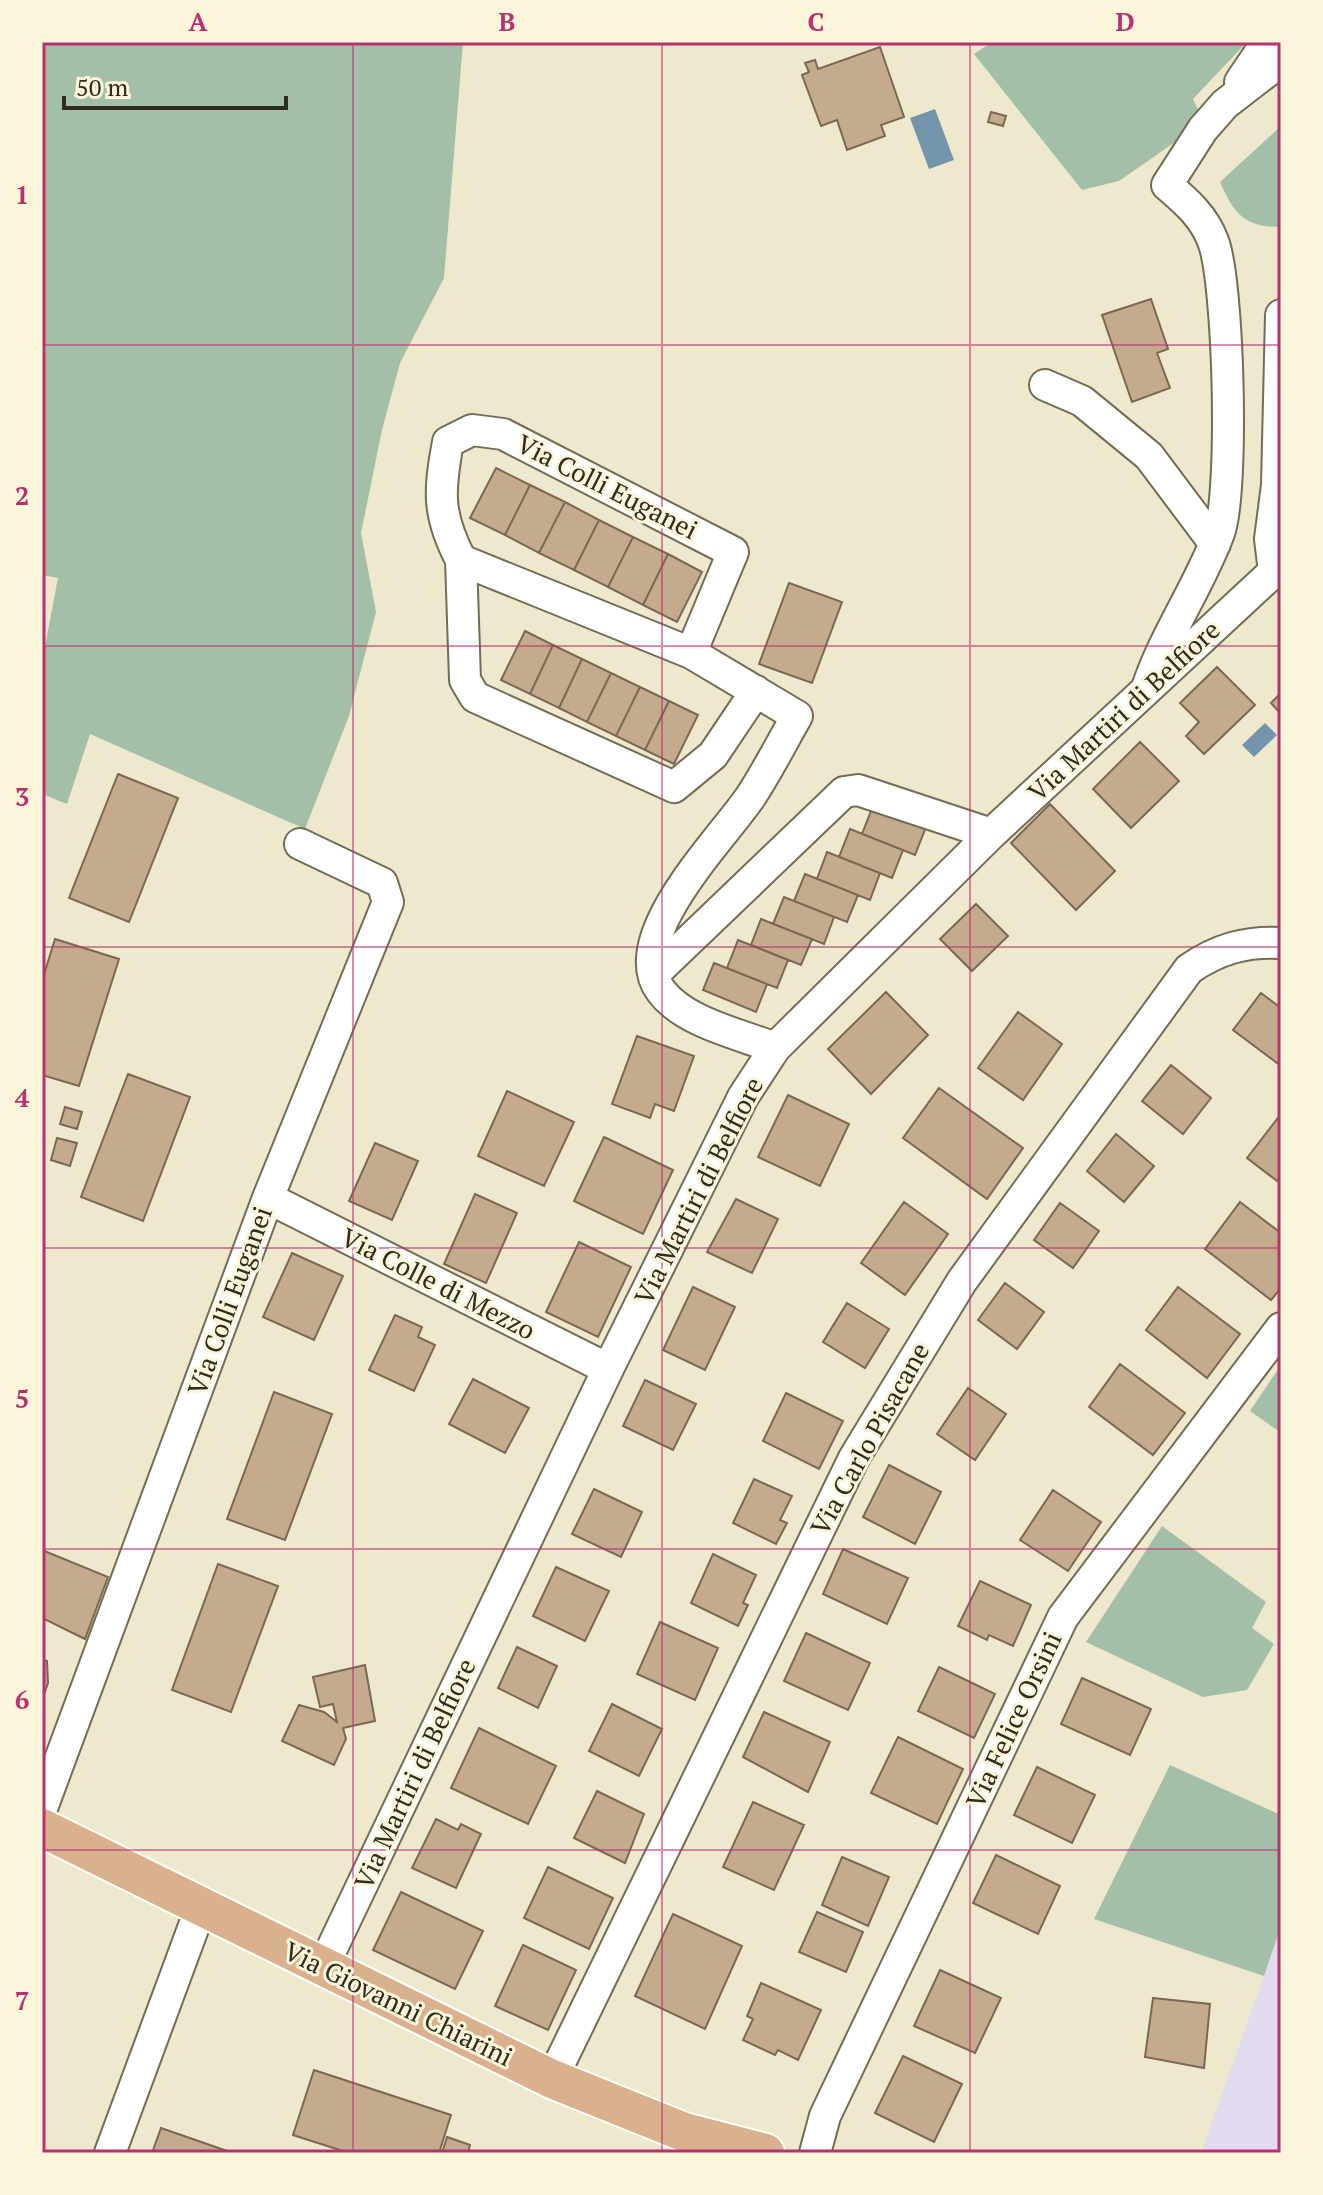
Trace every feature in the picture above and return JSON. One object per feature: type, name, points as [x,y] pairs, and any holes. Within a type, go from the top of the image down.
[{"type":"main road","name":"Via Giovanni Chiarini","points":[[42,1828],[552,2079],[684,2132],[765,2153]]},
{"type":"street","points":[[1145,694],[1160,648],[1221,530],[1228,461],[1223,274],[1213,240],[1197,211],[1167,185],[1203,129],[1225,104],[1267,42]]},
{"type":"street","points":[[1225,104],[1281,61]]},
{"type":"street","points":[[1277,568],[1270,539],[1277,485],[1281,315]]},
{"type":"street","points":[[1045,385],[1082,401],[1149,456],[1215,544]]},
{"type":"street","name":"Via Colli Euganei","points":[[691,653],[733,552],[503,434],[472,430],[448,442],[439,487],[444,528],[461,560],[465,680],[475,697],[674,787],[713,755],[756,691]]},
{"type":"street","points":[[461,560],[691,653],[797,716],[752,795],[664,912],[653,942],[654,974],[659,990],[682,1011],[775,1048]]},
{"type":"street","name":"Via Martiri di Belfiore","points":[[323,1967],[608,1369],[743,1097],[775,1048],[991,834],[1277,568]]},
{"type":"street","points":[[654,974],[844,792],[858,790],[991,834]]},
{"type":"street","name":"Via Colli Euganei","points":[[42,1808],[268,1198],[388,902],[382,883],[300,844]]},
{"type":"street","name":"Via Carlo Pisacane","points":[[552,2079],[854,1458],[962,1281],[1189,969],[1211,954],[1235,945],[1281,943]]},
{"type":"street","name":"Via Colle di Mezzo","points":[[268,1198],[608,1369]]},
{"type":"street","name":"Via Felice Orsini","points":[[815,2153],[825,2116],[1063,1617],[1281,1328]]},
{"type":"street","points":[[110,2153],[201,1907]]},
{"type":"shaded area","points":[[1281,1926],[1281,2153],[1201,2153],[1264,1976]]},
{"type":"green space","points":[[42,42],[463,42],[444,278],[400,363],[382,430],[361,533],[376,612],[349,716],[305,829],[90,734],[67,804],[42,794],[42,662],[58,578],[42,575]]},
{"type":"green space","points":[[992,42],[1247,42],[1193,99],[1204,122],[1119,181],[1082,190],[974,54]]},
{"type":"green space","points":[[1281,126],[1281,227],[1258,224],[1242,216],[1230,203],[1220,182]]},
{"type":"green space","points":[[1281,1365],[1281,1433],[1250,1411]]},
{"type":"green space","points":[[1162,1526],[1266,1602],[1252,1628],[1274,1644],[1247,1690],[1203,1697],[1086,1642]]},
{"type":"green space","points":[[1170,1765],[1281,1815],[1281,1926],[1264,1976],[1094,1919]]},
{"type":"water","points":[[935,109],[954,160],[929,169],[910,118]]},
{"type":"water","points":[[1265,723],[1277,735],[1254,757],[1242,745]]},
{"type":"building","points":[[880,47],[904,117],[881,125],[885,136],[847,150],[837,120],[821,126],[802,75],[809,72],[805,63],[815,60],[818,69]]},
{"type":"building","points":[[991,112],[1006,116],[1003,126],[988,122]]},
{"type":"building","points":[[1151,299],[1168,349],[1157,353],[1170,388],[1132,402],[1102,315]]},
{"type":"building","points":[[496,468],[530,485],[505,535],[470,518]]},
{"type":"building","points":[[530,485],[565,502],[539,553],[505,535]]},
{"type":"building","points":[[565,502],[599,520],[574,570],[539,553]]},
{"type":"building","points":[[599,520],[633,537],[608,587],[574,570]]},
{"type":"building","points":[[633,537],[668,554],[643,605],[608,587]]},
{"type":"building","points":[[668,554],[702,572],[677,622],[643,605]]},
{"type":"building","points":[[789,583],[842,602],[812,683],[759,664]]},
{"type":"building","points":[[525,631],[553,645],[530,694],[501,680]]},
{"type":"building","points":[[553,645],[582,659],[559,708],[530,694]]},
{"type":"building","points":[[582,659],[611,673],[587,722],[559,708]]},
{"type":"building","points":[[1217,667],[1255,705],[1204,754],[1186,736],[1199,722],[1180,703]]},
{"type":"building","points":[[611,673],[640,687],[616,736],[587,722]]},
{"type":"building","points":[[640,687],[669,701],[645,750],[616,736]]},
{"type":"building","points":[[1281,693],[1281,714],[1271,703]]},
{"type":"building","points":[[669,701],[698,715],[674,764],[645,750]]},
{"type":"building","points":[[1140,742],[1179,781],[1131,828],[1093,789]]},
{"type":"building","points":[[118,774],[178,798],[129,922],[69,898]]},
{"type":"building","points":[[1050,804],[1115,871],[1076,910],[1011,843]]},
{"type":"building","points":[[873,806],[926,827],[915,855],[862,834]]},
{"type":"building","points":[[850,829],[903,850],[892,878],[839,857]]},
{"type":"building","points":[[827,852],[880,873],[870,900],[817,879]]},
{"type":"building","points":[[805,874],[858,895],[847,922],[794,901]]},
{"type":"building","points":[[784,897],[834,917],[824,944],[773,924]]},
{"type":"building","points":[[976,904],[1008,936],[972,971],[940,939]]},
{"type":"building","points":[[761,919],[812,939],[801,965],[751,945]]},
{"type":"building","points":[[55,939],[119,959],[79,1086],[42,1075],[42,981]]},
{"type":"building","points":[[738,940],[788,960],[777,988],[727,968]]},
{"type":"building","points":[[714,963],[767,984],[756,1012],[703,990]]},
{"type":"building","points":[[886,992],[928,1035],[871,1094],[828,1049]]},
{"type":"building","points":[[1261,993],[1281,1008],[1281,1066],[1233,1030]]},
{"type":"building","points":[[1018,1012],[1062,1044],[1023,1100],[978,1068]]},
{"type":"building","points":[[637,1036],[694,1056],[674,1111],[655,1104],[650,1118],[612,1104]]},
{"type":"building","points":[[1171,1065],[1211,1098],[1183,1134],[1142,1101]]},
{"type":"building","points":[[128,1074],[190,1097],[143,1221],[81,1197]]},
{"type":"building","points":[[939,1088],[1023,1148],[987,1199],[903,1138]]},
{"type":"building","points":[[507,1091],[574,1122],[544,1186],[478,1156]]},
{"type":"building","points":[[788,1095],[849,1124],[820,1186],[758,1157]]},
{"type":"building","points":[[65,1107],[82,1112],[77,1129],[60,1124]]},
{"type":"building","points":[[1281,1114],[1281,1184],[1247,1158]]},
{"type":"building","points":[[1116,1134],[1154,1166],[1124,1202],[1087,1171]]},
{"type":"building","points":[[604,1137],[673,1170],[643,1234],[574,1201]]},
{"type":"building","points":[[57,1138],[77,1143],[70,1166],[51,1160]]},
{"type":"building","points":[[375,1143],[418,1161],[392,1220],[349,1201]]},
{"type":"building","points":[[475,1194],[517,1213],[486,1283],[444,1264]]},
{"type":"building","points":[[736,1199],[778,1219],[752,1273],[707,1252]]},
{"type":"building","points":[[904,1202],[948,1234],[905,1295],[861,1263]]},
{"type":"building","points":[[1240,1202],[1281,1233],[1281,1288],[1271,1300],[1205,1249]]},
{"type":"building","points":[[1060,1203],[1099,1231],[1073,1268],[1034,1240]]},
{"type":"building","points":[[579,1242],[631,1267],[598,1337],[546,1312]]},
{"type":"building","points":[[292,1253],[343,1276],[314,1340],[263,1317]]},
{"type":"building","points":[[1005,1283],[1044,1312],[1017,1349],[978,1320]]},
{"type":"building","points":[[693,1287],[735,1307],[705,1370],[663,1350]]},
{"type":"building","points":[[1178,1287],[1240,1334],[1207,1378],[1146,1330]]},
{"type":"building","points":[[847,1303],[889,1329],[865,1368],[823,1342]]},
{"type":"building","points":[[395,1315],[422,1327],[418,1337],[435,1345],[414,1391],[369,1370]]},
{"type":"building","points":[[1120,1364],[1185,1413],[1153,1455],[1089,1407]]},
{"type":"building","points":[[473,1379],[529,1408],[505,1453],[449,1424]]},
{"type":"building","points":[[645,1380],[696,1404],[673,1450],[623,1426]]},
{"type":"building","points":[[968,1388],[1006,1414],[975,1460],[937,1434]]},
{"type":"building","points":[[274,1392],[332,1414],[285,1540],[227,1519]]},
{"type":"building","points":[[786,1393],[843,1421],[819,1469],[763,1441]]},
{"type":"building","points":[[889,1465],[941,1492],[915,1544],[863,1517]]},
{"type":"building","points":[[754,1479],[792,1496],[780,1520],[787,1523],[776,1544],[733,1523]]},
{"type":"building","points":[[594,1489],[642,1512],[621,1557],[572,1534]]},
{"type":"building","points":[[1053,1490],[1101,1522],[1068,1571],[1020,1540]]},
{"type":"building","points":[[843,1549],[908,1578],[887,1624],[823,1594]]},
{"type":"building","points":[[42,1550],[108,1577],[85,1639],[42,1618]]},
{"type":"building","points":[[713,1554],[756,1575],[743,1603],[748,1605],[738,1626],[691,1603]]},
{"type":"building","points":[[218,1564],[278,1586],[231,1712],[172,1690]]},
{"type":"building","points":[[556,1567],[609,1591],[585,1641],[533,1616]]},
{"type":"building","points":[[980,1581],[1031,1605],[1013,1646],[989,1635],[987,1640],[958,1626]]},
{"type":"building","points":[[660,1622],[718,1648],[695,1700],[637,1674]]},
{"type":"building","points":[[806,1633],[870,1663],[848,1710],[784,1681]]},
{"type":"building","points":[[517,1647],[557,1666],[538,1708],[498,1688]]},
{"type":"building","points":[[42,1659],[47,1661],[48,1683],[42,1700]]},
{"type":"building","points":[[365,1665],[375,1721],[343,1728],[346,1739],[334,1765],[282,1741],[299,1705],[324,1712],[337,1722],[333,1704],[320,1707],[313,1677]]},
{"type":"building","points":[[939,1667],[995,1694],[974,1738],[918,1711]]},
{"type":"building","points":[[1082,1678],[1151,1709],[1130,1755],[1061,1724]]},
{"type":"building","points":[[612,1704],[662,1729],[639,1776],[589,1751]]},
{"type":"building","points":[[764,1712],[830,1742],[808,1792],[743,1757]]},
{"type":"building","points":[[479,1728],[556,1766],[528,1824],[451,1788]]},
{"type":"building","points":[[898,1737],[963,1769],[937,1824],[871,1793]]},
{"type":"building","points":[[1037,1767],[1095,1795],[1072,1843],[1014,1815]]},
{"type":"building","points":[[597,1791],[644,1814],[625,1863],[574,1838]]},
{"type":"building","points":[[753,1802],[804,1825],[774,1890],[723,1867]]},
{"type":"building","points":[[436,1819],[458,1830],[461,1824],[481,1834],[456,1888],[412,1868]]},
{"type":"building","points":[[996,1855],[1060,1886],[1038,1934],[973,1903]]},
{"type":"building","points":[[842,1857],[889,1877],[868,1926],[822,1905]]},
{"type":"building","points":[[548,1867],[613,1898],[589,1949],[524,1918]]},
{"type":"building","points":[[401,1892],[483,1931],[455,1989],[373,1950]]},
{"type":"building","points":[[817,1912],[863,1932],[846,1972],[799,1952]]},
{"type":"building","points":[[673,1914],[742,1946],[705,2029],[635,1996]]},
{"type":"building","points":[[523,1945],[576,1970],[548,2030],[495,2006]]},
{"type":"building","points":[[940,1970],[1001,1998],[975,2053],[914,2026]]},
{"type":"building","points":[[761,1983],[821,2010],[798,2060],[778,2050],[775,2055],[743,2040],[753,2019],[747,2016]]},
{"type":"building","points":[[1153,1998],[1210,2004],[1204,2068],[1145,2057]]},
{"type":"building","points":[[903,2056],[962,2084],[934,2142],[875,2113]]},
{"type":"building","points":[[314,2070],[451,2115],[439,2153],[349,2153],[293,2135]]},
{"type":"building","points":[[161,2128],[233,2153],[152,2153]]},
{"type":"building","points":[[447,2137],[470,2145],[468,2153],[442,2153]]}]
